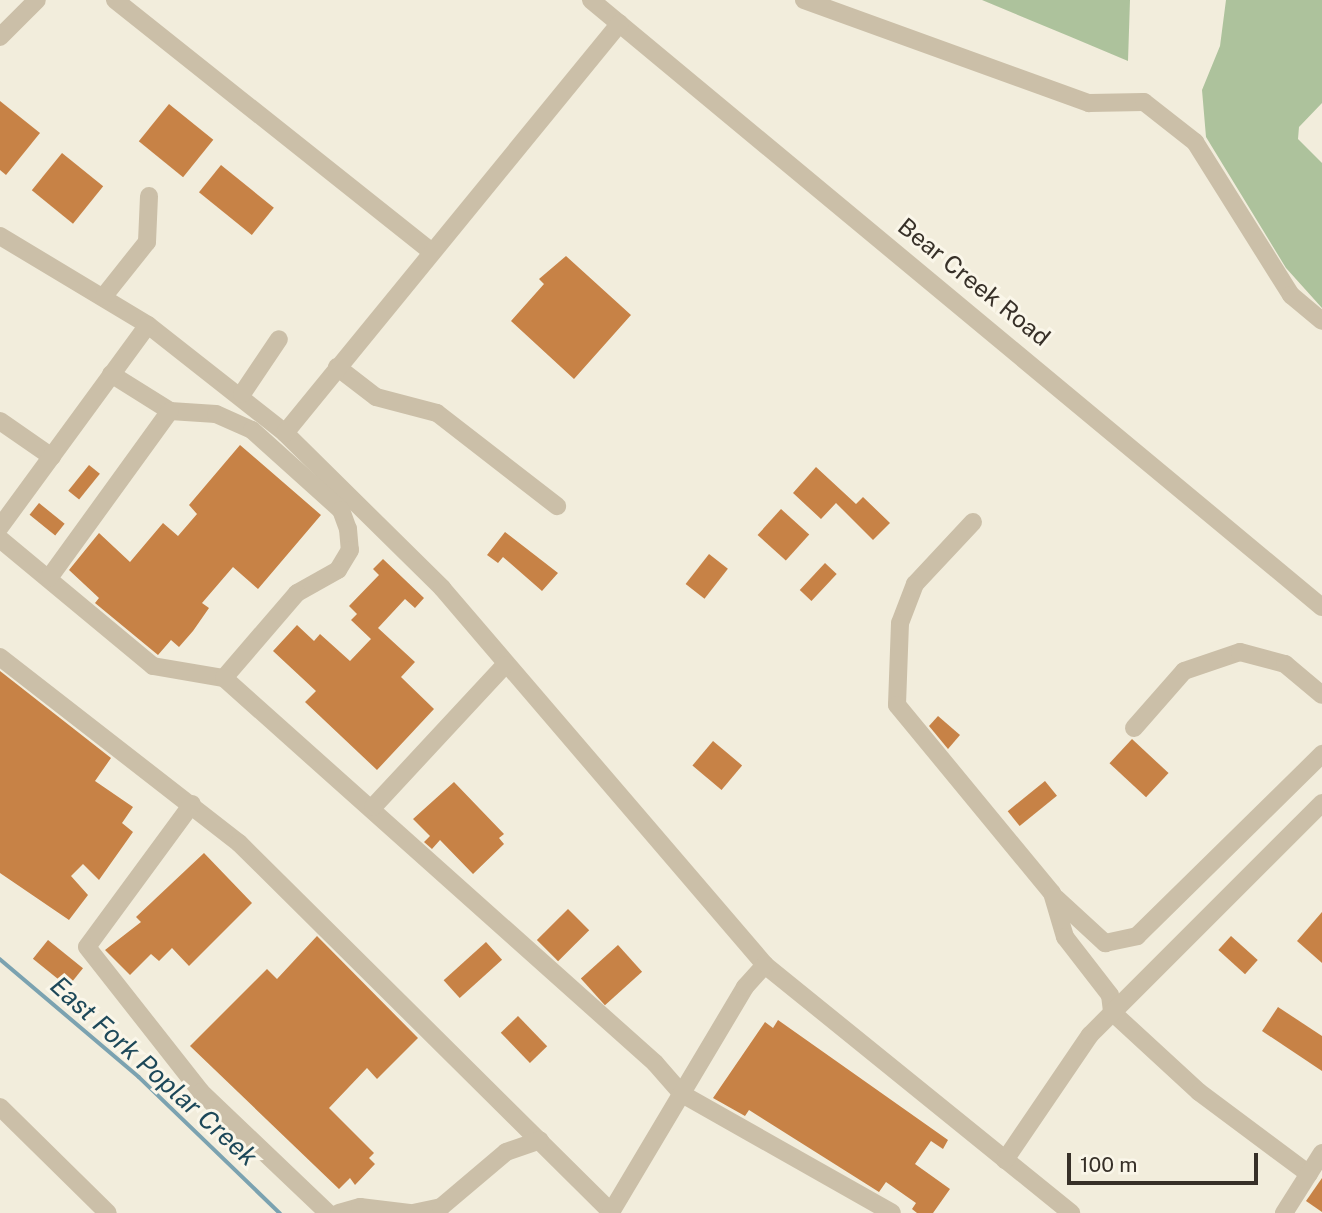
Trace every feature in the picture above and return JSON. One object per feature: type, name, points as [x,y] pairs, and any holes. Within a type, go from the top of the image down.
[{"type":"street","points":[[0,37],[37,0]]},
{"type":"street","points":[[115,0],[432,252]]},
{"type":"street","name":"Bear Creek Road","points":[[591,0],[1322,607]]},
{"type":"street","points":[[804,0],[1089,103],[1144,102],[1195,142],[1291,295],[1322,321]]},
{"type":"street","points":[[285,433],[620,23]]},
{"type":"street","points":[[104,296],[147,242],[149,197]]},
{"type":"street","points":[[0,236],[104,296],[148,325],[242,394],[285,433],[383,526],[765,965],[1071,1213]]},
{"type":"street","points":[[0,527],[148,325]]},
{"type":"street","points":[[242,394],[279,339]]},
{"type":"street","points":[[337,367],[376,397],[437,413],[557,506]]},
{"type":"street","points":[[111,374],[170,411],[216,415],[252,430],[341,510],[350,550],[317,584],[297,593],[224,678]]},
{"type":"street","points":[[49,578],[170,411]]},
{"type":"street","points":[[0,421],[52,457]]},
{"type":"street","points":[[973,522],[915,584],[900,623],[897,705],[1052,893],[1105,943],[1127,942],[1322,754]]},
{"type":"street","points":[[0,539],[153,666],[224,678],[373,807],[681,1094],[892,1213]]},
{"type":"street","points":[[1134,728],[1184,671],[1240,652],[1285,664],[1322,695]]},
{"type":"street","points":[[0,657],[192,804],[611,1212],[744,987],[765,965]]},
{"type":"street","points":[[373,807],[505,665]]},
{"type":"street","points":[[1005,1160],[1112,1012],[1322,803]]},
{"type":"street","points":[[192,804],[86,947],[201,1091],[328,1213]]},
{"type":"street","points":[[1052,893],[1065,937],[1110,995],[1112,1012],[1199,1092],[1309,1174]]},
{"type":"street","points":[[0,1107],[108,1213]]},
{"type":"street","points":[[339,1213],[360,1207],[411,1213],[441,1207],[506,1152],[540,1140]]},
{"type":"street","points":[[1284,1213],[1322,1153]]},
{"type":"green space","points":[[982,0],[1130,0],[1128,61],[1071,37]]},
{"type":"green space","points":[[1226,0],[1322,0],[1322,103],[1299,127],[1298,139],[1322,163],[1322,308],[1286,268],[1206,137],[1202,90],[1220,46]]},
{"type":"building","points":[[0,101],[40,133],[6,175],[0,170]]},
{"type":"building","points":[[169,104],[213,140],[183,177],[139,141]]},
{"type":"building","points":[[62,153],[103,186],[73,224],[32,190]]},
{"type":"building","points":[[221,165],[274,208],[252,235],[199,192]]},
{"type":"building","points":[[566,256],[631,315],[574,379],[511,321],[544,284],[539,279]]},
{"type":"building","points":[[240,445],[321,515],[258,589],[233,567],[202,603],[209,608],[193,631],[179,647],[171,640],[158,655],[95,603],[99,598],[69,570],[99,533],[130,562],[163,523],[178,536],[197,514],[189,505]]},
{"type":"building","points":[[89,465],[100,474],[79,499],[68,491]]},
{"type":"building","points":[[816,467],[856,504],[863,497],[890,523],[873,540],[836,503],[821,519],[793,493]]},
{"type":"building","points":[[39,503],[65,524],[55,535],[30,515]]},
{"type":"building","points":[[781,509],[809,534],[786,560],[758,535]]},
{"type":"building","points":[[505,532],[558,573],[542,591],[503,557],[498,563],[487,555]]},
{"type":"building","points":[[709,554],[728,569],[705,599],[686,584]]},
{"type":"building","points":[[383,559],[424,598],[415,608],[405,599],[378,628],[415,662],[401,677],[434,709],[377,770],[305,702],[316,691],[273,651],[297,625],[314,641],[320,634],[350,661],[371,639],[351,620],[357,614],[349,606],[379,575],[373,569]]},
{"type":"building","points":[[825,563],[837,574],[811,601],[800,590]]},
{"type":"building","points":[[0,671],[111,758],[95,781],[133,807],[122,823],[133,832],[99,880],[83,864],[71,876],[88,895],[69,920],[0,873]]},
{"type":"building","points":[[938,716],[960,735],[948,749],[929,726]]},
{"type":"building","points":[[1132,739],[1169,773],[1146,797],[1109,763]]},
{"type":"building","points":[[713,741],[742,765],[722,790],[692,766]]},
{"type":"building","points":[[1045,781],[1057,796],[1020,826],[1008,811]]},
{"type":"building","points":[[454,782],[504,834],[499,838],[504,844],[473,874],[440,840],[432,849],[424,842],[430,836],[413,819]]},
{"type":"building","points":[[204,853],[252,903],[189,966],[172,948],[159,961],[151,954],[130,975],[105,950],[141,922],[136,917]]},
{"type":"building","points":[[568,909],[589,930],[558,961],[537,940]]},
{"type":"building","points":[[1322,912],[1322,963],[1297,941]]},
{"type":"building","points":[[317,936],[418,1038],[377,1079],[367,1068],[329,1108],[374,1153],[369,1158],[375,1164],[355,1185],[350,1178],[339,1189],[190,1046],[267,969],[277,979]]},
{"type":"building","points":[[1231,936],[1258,960],[1245,974],[1218,950]]},
{"type":"building","points":[[48,940],[83,968],[68,987],[33,959]]},
{"type":"building","points":[[486,942],[502,960],[460,998],[444,980]]},
{"type":"building","points":[[618,945],[642,972],[605,1005],[581,978]]},
{"type":"building","points":[[1278,1007],[1322,1036],[1322,1071],[1262,1031]]},
{"type":"building","points":[[518,1016],[547,1046],[530,1063],[501,1033]]},
{"type":"building","points":[[778,1020],[948,1140],[943,1149],[931,1141],[915,1164],[950,1189],[933,1213],[917,1213],[912,1209],[916,1203],[886,1182],[879,1192],[749,1110],[745,1116],[713,1098],[765,1022],[773,1028]]},
{"type":"building","points":[[1322,1178],[1322,1212],[1306,1201]]},
{"type":"waterway","name":"East Fork Poplar Creek","points":[[0,959],[139,1077],[280,1213]]}]
